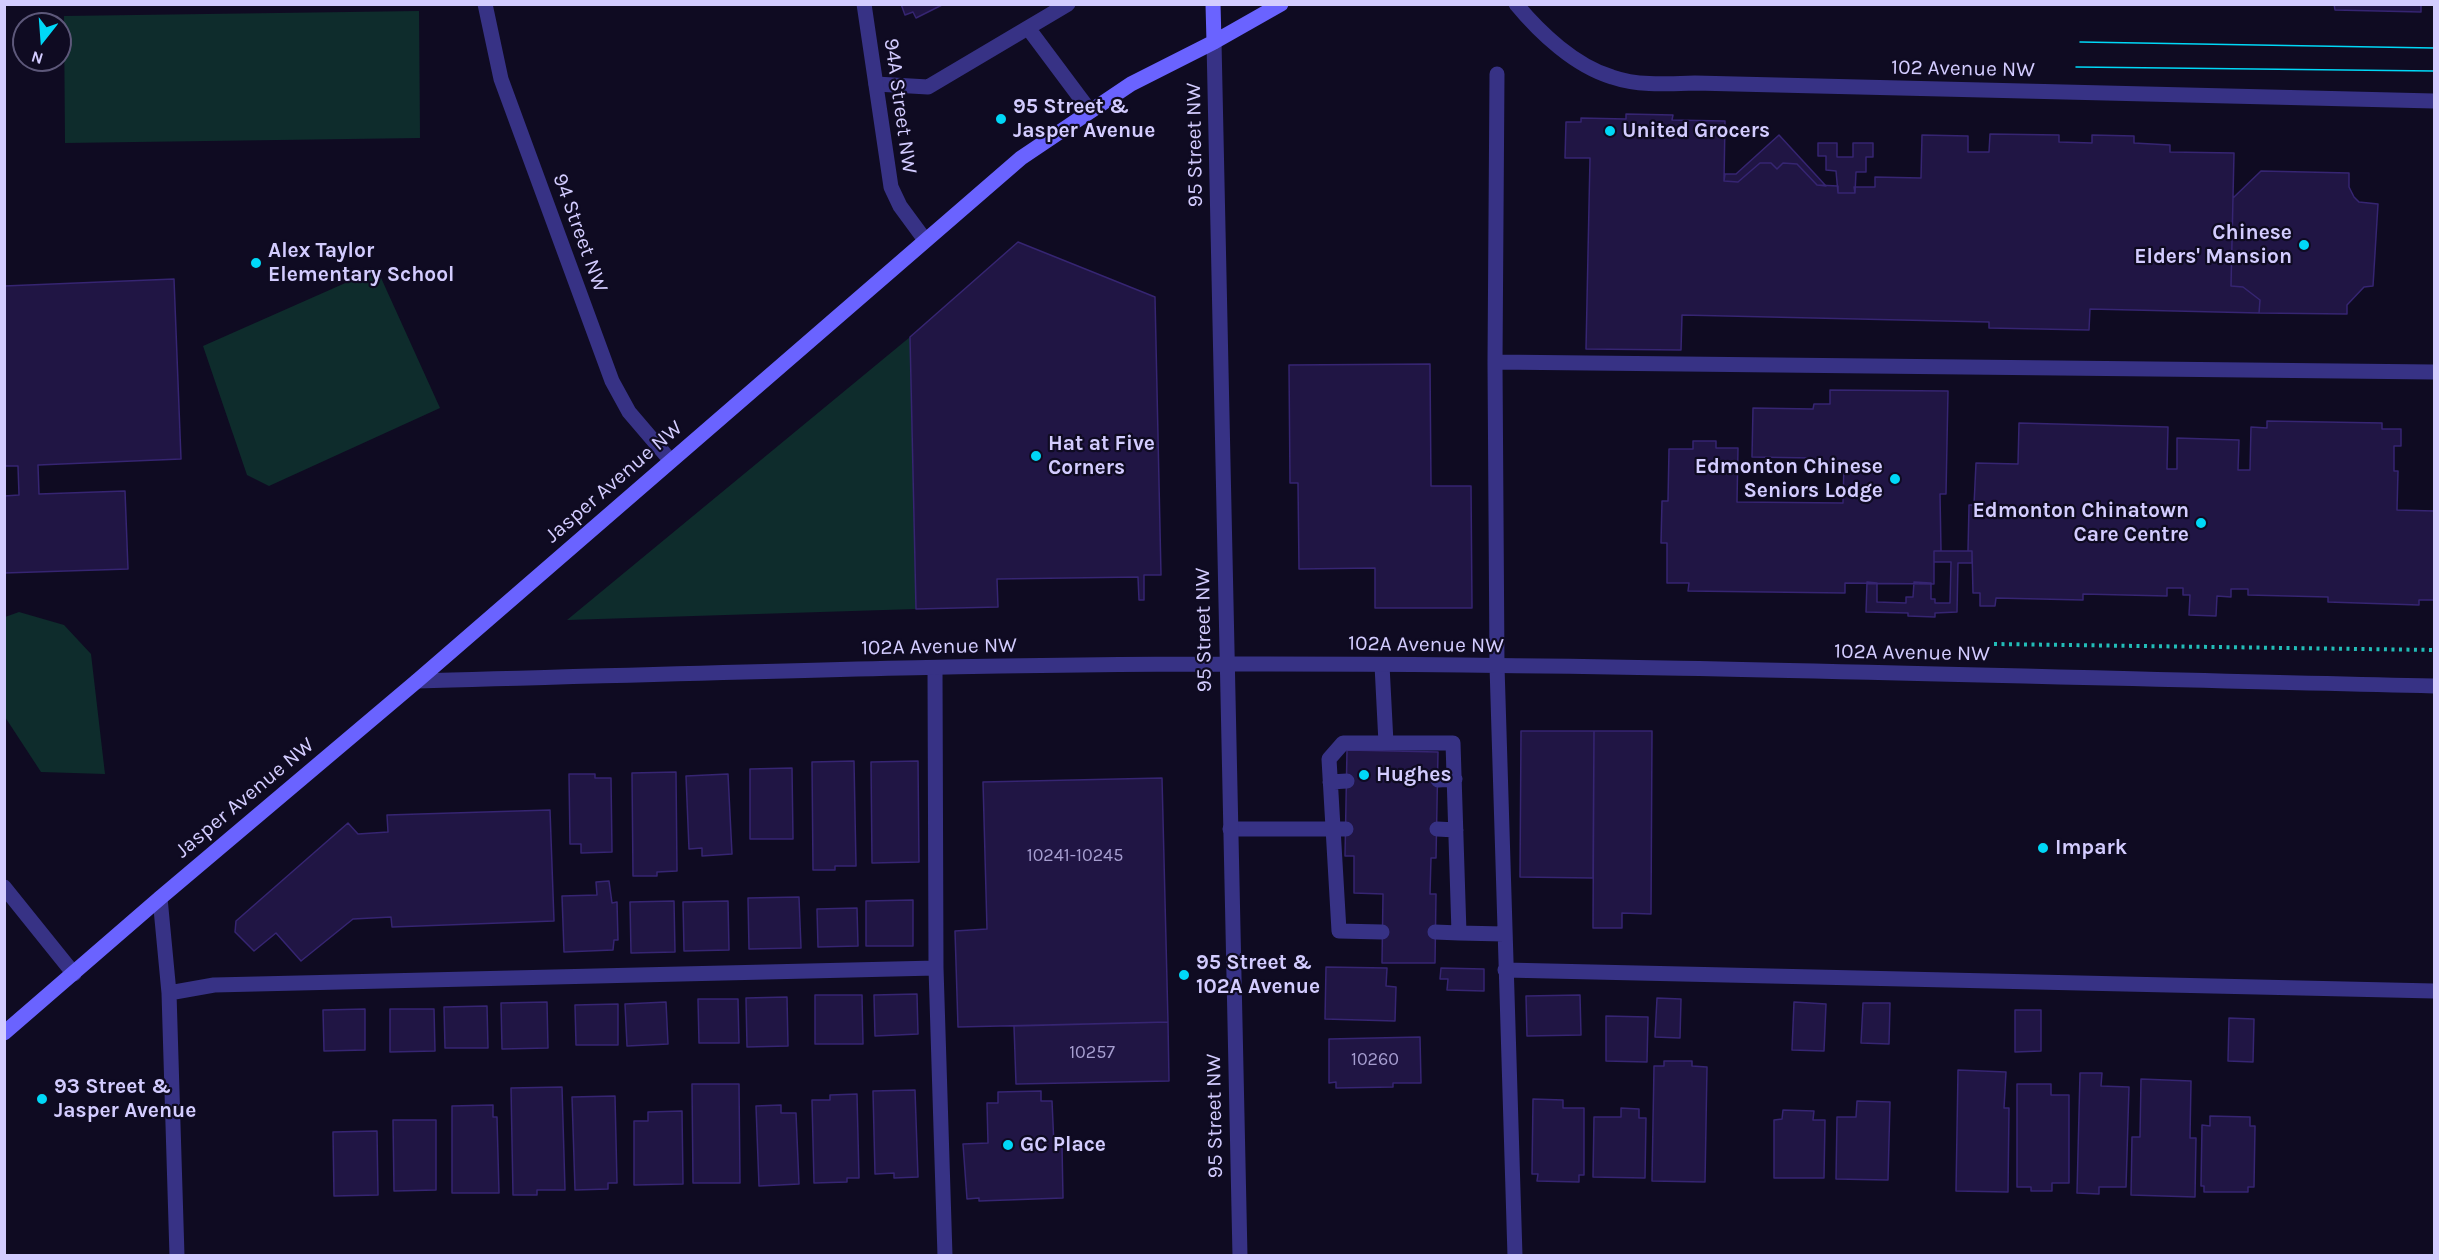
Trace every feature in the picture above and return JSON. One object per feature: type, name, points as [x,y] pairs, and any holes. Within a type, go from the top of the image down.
[{"type":"main road","name":"95 Street NW","points":[[1213,4],[1214,42]]},
{"type":"main road","name":"Jasper Avenue NW","points":[[4,1033],[417,681],[1021,158],[1131,84],[1214,42],[1281,4]]},
{"type":"street","name":"94 Street NW","points":[[485,4],[501,79],[612,381],[629,412],[670,460]]},
{"type":"street","name":"94A Street NW","points":[[864,4],[891,187],[900,206],[925,240]]},
{"type":"street","points":[[876,84],[928,87],[1068,4]]},
{"type":"street","name":"102 Avenue NW","points":[[1516,4],[1536,28],[1556,46],[1582,62],[1611,77],[1653,84],[1695,83],[2434,101]]},
{"type":"street","points":[[1028,28],[1090,111]]},
{"type":"street","name":"95 Street NW","points":[[1214,42],[1240,1256]]},
{"type":"street","points":[[1497,74],[1495,362],[1497,666],[1515,1256]]},
{"type":"street","points":[[1495,362],[2434,372]]},
{"type":"street","name":"102A Avenue NW","points":[[417,681],[935,668],[1226,664],[1497,666],[2434,686]]},
{"type":"street","points":[[1382,665],[1386,743]]},
{"type":"street","points":[[935,668],[936,968],[945,1256]]},
{"type":"street","points":[[1382,932],[1339,931],[1340,829],[1330,782],[1329,759],[1343,743],[1453,743],[1459,933]]},
{"type":"street","points":[[1438,780],[1455,779]]},
{"type":"street","points":[[1330,782],[1347,781]]},
{"type":"street","points":[[1230,829],[1340,829]]},
{"type":"street","points":[[1437,829],[1456,830]]},
{"type":"street","points":[[4,887],[74,974]]},
{"type":"street","points":[[160,898],[169,993],[177,1256]]},
{"type":"street","points":[[1435,932],[1504,934]]},
{"type":"street","points":[[169,993],[214,985],[936,968]]},
{"type":"street","points":[[1505,970],[2434,991]]},
{"type":"green space","points":[[419,11],[420,138],[65,143],[64,72],[72,72],[72,16]]},
{"type":"green space","points":[[377,269],[440,408],[269,486],[247,475],[203,346]]},
{"type":"green space","points":[[910,337],[916,609],[567,620]]},
{"type":"green space","points":[[19,612],[64,625],[91,654],[105,774],[41,772],[5,717],[5,617]]},
{"type":"building","points":[[901,4],[944,4],[916,18],[913,12],[905,15]]},
{"type":"building","points":[[2334,4],[2421,4],[2421,12],[2335,10]]},
{"type":"building","points":[[1626,114],[1673,115],[1672,120],[1725,121],[1724,181],[1738,182],[1760,163],[1771,163],[1777,169],[1783,163],[1797,164],[1817,185],[1838,186],[1838,193],[1855,193],[1854,187],[1875,187],[1875,177],[1921,178],[1922,135],[1968,136],[1968,152],[1989,152],[1990,134],[2059,135],[2059,142],[2092,143],[2092,135],[2134,136],[2134,143],[2170,145],[2170,152],[2234,153],[2231,286],[2243,287],[2260,300],[2259,313],[2090,309],[2089,330],[1989,328],[1989,322],[1682,315],[1681,350],[1586,349],[1590,158],[1565,158],[1566,122],[1581,122],[1581,118],[1626,119]]},
{"type":"building","points":[[1779,135],[1826,186],[1817,185],[1797,164],[1783,163],[1777,169],[1771,163],[1760,163],[1738,182],[1724,181],[1725,174],[1736,174]]},
{"type":"building","points":[[1818,143],[1837,143],[1837,157],[1853,157],[1853,143],[1873,143],[1873,157],[1866,157],[1866,172],[1856,172],[1855,193],[1838,193],[1836,171],[1826,170],[1826,156],[1818,156]]},
{"type":"building","name":"Chinese Elders' Mansion","points":[[2261,171],[2349,173],[2349,187],[2354,197],[2359,202],[2378,204],[2373,286],[2364,287],[2347,305],[2347,314],[2259,313],[2260,300],[2243,287],[2231,286],[2233,198]]},
{"type":"building","name":"Hat at Five Corners","points":[[1018,242],[1155,297],[1161,575],[1144,575],[1144,600],[1139,600],[1138,577],[997,579],[998,607],[916,609],[910,337]]},
{"type":"building","points":[[174,279],[181,459],[38,465],[39,494],[125,491],[128,569],[4,573],[4,496],[19,495],[18,466],[4,466],[4,286]]},
{"type":"building","points":[[1430,364],[1431,486],[1471,486],[1472,608],[1375,608],[1375,568],[1299,569],[1298,483],[1290,483],[1289,365]]},
{"type":"building","name":"Edmonton Chinese Seniors Lodge","points":[[1830,390],[1948,391],[1946,494],[1940,494],[1941,551],[1934,551],[1934,584],[1845,583],[1845,593],[1688,591],[1689,583],[1667,583],[1667,543],[1661,543],[1662,501],[1668,501],[1669,449],[1693,449],[1693,441],[1716,441],[1716,448],[1738,448],[1737,502],[1843,503],[1844,463],[1813,462],[1813,458],[1752,457],[1753,408],[1813,409],[1814,404],[1830,404]]},
{"type":"building","name":"Edmonton Chinatown Care Centre","points":[[2267,421],[2382,423],[2382,429],[2401,429],[2401,446],[2394,446],[2394,471],[2398,471],[2397,510],[2434,511],[2434,600],[2419,600],[2419,605],[2328,602],[2328,597],[2248,595],[2248,589],[2231,589],[2231,597],[2217,596],[2216,616],[2189,615],[2190,595],[2183,595],[2183,588],[2167,588],[2167,596],[2083,594],[2083,600],[1996,598],[1995,606],[1980,606],[1980,593],[1973,593],[1972,551],[1968,551],[1969,505],[1974,505],[1976,463],[2018,464],[2019,423],[2168,427],[2167,469],[2177,469],[2177,438],[2239,440],[2238,470],[2250,470],[2251,427],[2267,428]]},
{"type":"building","points":[[1934,551],[1972,551],[1972,563],[1958,563],[1957,612],[1935,613],[1935,617],[1908,616],[1908,613],[1866,612],[1867,582],[1877,583],[1877,602],[1906,603],[1906,597],[1913,597],[1914,582],[1931,583],[1931,599],[1935,599],[1935,603],[1950,603],[1951,562],[1934,562]]},
{"type":"building","points":[[1521,731],[1594,731],[1593,878],[1520,877]]},
{"type":"building","points":[[1594,731],[1652,731],[1651,914],[1622,913],[1622,928],[1593,928]]},
{"type":"building","points":[[1347,750],[1438,752],[1436,858],[1431,858],[1430,894],[1436,894],[1435,963],[1382,963],[1383,894],[1354,893],[1354,856],[1345,856]]},
{"type":"building","points":[[854,761],[856,866],[835,866],[835,870],[813,870],[812,762]]},
{"type":"building","points":[[918,761],[919,862],[872,863],[871,762]]},
{"type":"building","points":[[792,768],[793,839],[750,839],[750,769]]},
{"type":"building","points":[[676,772],[677,871],[657,872],[657,876],[633,876],[632,773]]},
{"type":"building","points":[[569,774],[595,774],[595,778],[611,778],[612,852],[581,853],[581,844],[570,844]]},
{"type":"building","points":[[728,774],[732,854],[702,856],[702,848],[689,849],[686,776]]},
{"type":"building","points":[[1162,778],[1168,1022],[958,1027],[955,931],[987,929],[983,782]]},
{"type":"building","points":[[550,810],[554,921],[392,927],[391,917],[353,919],[301,961],[276,933],[254,951],[235,932],[236,921],[348,823],[358,834],[388,832],[387,815]]},
{"type":"building","points":[[609,881],[612,903],[617,902],[618,940],[614,940],[613,950],[564,952],[562,896],[597,895],[596,882]]},
{"type":"building","points":[[799,897],[801,948],[749,949],[748,898]]},
{"type":"building","points":[[913,900],[913,946],[866,946],[866,901]]},
{"type":"building","points":[[674,901],[675,952],[631,953],[630,902]]},
{"type":"building","points":[[728,901],[729,950],[684,951],[683,902]]},
{"type":"building","points":[[857,908],[858,946],[818,947],[817,909]]},
{"type":"building","points":[[1326,967],[1387,968],[1386,986],[1396,987],[1395,1021],[1325,1019]]},
{"type":"building","points":[[1441,968],[1484,969],[1484,991],[1447,990],[1448,979],[1440,979]]},
{"type":"building","points":[[917,994],[918,1034],[875,1036],[874,995]]},
{"type":"building","points":[[815,995],[862,995],[863,1044],[815,1044]]},
{"type":"building","points":[[1580,995],[1581,1035],[1527,1036],[1526,996]]},
{"type":"building","points":[[787,997],[788,1046],[747,1047],[746,998]]},
{"type":"building","points":[[1657,998],[1681,999],[1680,1038],[1655,1037]]},
{"type":"building","points":[[698,999],[738,999],[739,1043],[699,1043]]},
{"type":"building","points":[[547,1002],[548,1048],[502,1049],[501,1003]]},
{"type":"building","points":[[666,1002],[668,1044],[627,1046],[625,1004]]},
{"type":"building","points":[[1794,1002],[1826,1004],[1824,1051],[1792,1050]]},
{"type":"building","points":[[1863,1003],[1890,1003],[1889,1044],[1861,1043]]},
{"type":"building","points":[[618,1004],[618,1045],[576,1045],[575,1005]]},
{"type":"building","points":[[487,1006],[488,1048],[445,1048],[444,1007]]},
{"type":"building","points":[[365,1009],[365,1050],[324,1051],[323,1010]]},
{"type":"building","points":[[390,1009],[434,1009],[435,1051],[390,1052]]},
{"type":"building","points":[[2015,1010],[2041,1010],[2041,1051],[2015,1052]]},
{"type":"building","points":[[1606,1016],[1648,1017],[1647,1062],[1606,1061]]},
{"type":"building","points":[[2229,1018],[2254,1019],[2253,1062],[2228,1061]]},
{"type":"building","points":[[1168,1022],[1169,1081],[1016,1084],[1014,1026]]},
{"type":"building","points":[[1420,1037],[1421,1083],[1393,1083],[1393,1087],[1336,1088],[1336,1082],[1329,1083],[1329,1039]]},
{"type":"building","points":[[1664,1061],[1692,1061],[1692,1066],[1707,1067],[1705,1182],[1652,1181],[1654,1066],[1664,1066]]},
{"type":"building","points":[[1958,1070],[2006,1072],[2004,1108],[2009,1108],[2008,1192],[1956,1191]]},
{"type":"building","points":[[2080,1073],[2102,1073],[2101,1086],[2129,1087],[2126,1187],[2099,1187],[2099,1194],[2077,1193]]},
{"type":"building","points":[[2141,1079],[2191,1081],[2190,1138],[2196,1138],[2195,1197],[2131,1195],[2132,1137],[2140,1137]]},
{"type":"building","points":[[692,1084],[739,1084],[740,1183],[693,1183]]},
{"type":"building","points":[[2017,1084],[2051,1084],[2051,1095],[2069,1095],[2069,1183],[2052,1183],[2052,1191],[2031,1191],[2031,1187],[2017,1187]]},
{"type":"building","points":[[562,1087],[565,1190],[537,1190],[537,1195],[513,1195],[511,1088]]},
{"type":"building","points":[[915,1090],[918,1177],[894,1178],[894,1173],[875,1174],[873,1091]]},
{"type":"building","name":"GC Place","points":[[1041,1091],[1041,1101],[1052,1101],[1054,1146],[1062,1146],[1063,1198],[979,1201],[979,1198],[967,1199],[963,1144],[988,1143],[987,1103],[998,1103],[998,1092]]},
{"type":"building","points":[[857,1094],[859,1178],[847,1178],[847,1182],[814,1183],[812,1100],[830,1100],[830,1095]]},
{"type":"building","points":[[615,1096],[617,1183],[608,1183],[608,1189],[575,1190],[572,1097]]},
{"type":"building","points":[[1533,1099],[1563,1100],[1563,1108],[1584,1108],[1584,1175],[1579,1175],[1579,1182],[1537,1181],[1538,1174],[1532,1174]]},
{"type":"building","points":[[1857,1101],[1890,1102],[1888,1180],[1836,1179],[1837,1117],[1856,1117]]},
{"type":"building","points":[[493,1105],[493,1117],[497,1117],[499,1193],[452,1193],[452,1106]]},
{"type":"building","points":[[781,1105],[781,1113],[796,1113],[799,1184],[759,1186],[756,1106]]},
{"type":"building","points":[[1621,1108],[1639,1109],[1639,1118],[1646,1118],[1645,1178],[1593,1177],[1594,1117],[1621,1117]]},
{"type":"building","points":[[1783,1110],[1814,1111],[1813,1120],[1825,1120],[1824,1178],[1774,1178],[1774,1120],[1782,1119]]},
{"type":"building","points":[[682,1111],[683,1184],[634,1185],[634,1121],[648,1121],[648,1112]]},
{"type":"building","points":[[2210,1116],[2250,1117],[2250,1126],[2255,1126],[2254,1187],[2248,1187],[2248,1192],[2204,1192],[2204,1186],[2201,1186],[2202,1125],[2210,1126]]},
{"type":"building","points":[[393,1120],[436,1120],[436,1190],[394,1191]]},
{"type":"building","points":[[377,1131],[378,1195],[334,1196],[333,1132]]},
{"type":"tram line","points":[[2080,42],[2434,48]]},
{"type":"tram line","points":[[2076,67],[2434,71]]},
{"type":"place","name":"95 Street & Jasper Avenue","points":[[1001,119]]},
{"type":"place","name":"United Grocers","points":[[1610,131]]},
{"type":"place","name":"Chinese Elders' Mansion","points":[[2304,245]]},
{"type":"place","name":"Alex Taylor Elementary School","points":[[256,263]]},
{"type":"place","name":"Hat at Five Corners","points":[[1036,456]]},
{"type":"place","name":"Edmonton Chinese Seniors Lodge","points":[[1895,479]]},
{"type":"place","name":"Edmonton Chinatown Care Centre","points":[[2201,523]]},
{"type":"place","name":"Hughes","points":[[1364,775]]},
{"type":"place","name":"Impark","points":[[2043,848]]},
{"type":"place","name":"95 Street & 102A Avenue","points":[[1184,975]]},
{"type":"place","name":"93 Street & Jasper Avenue","points":[[42,1099]]},
{"type":"place","name":"GC Place","points":[[1008,1145]]}]
